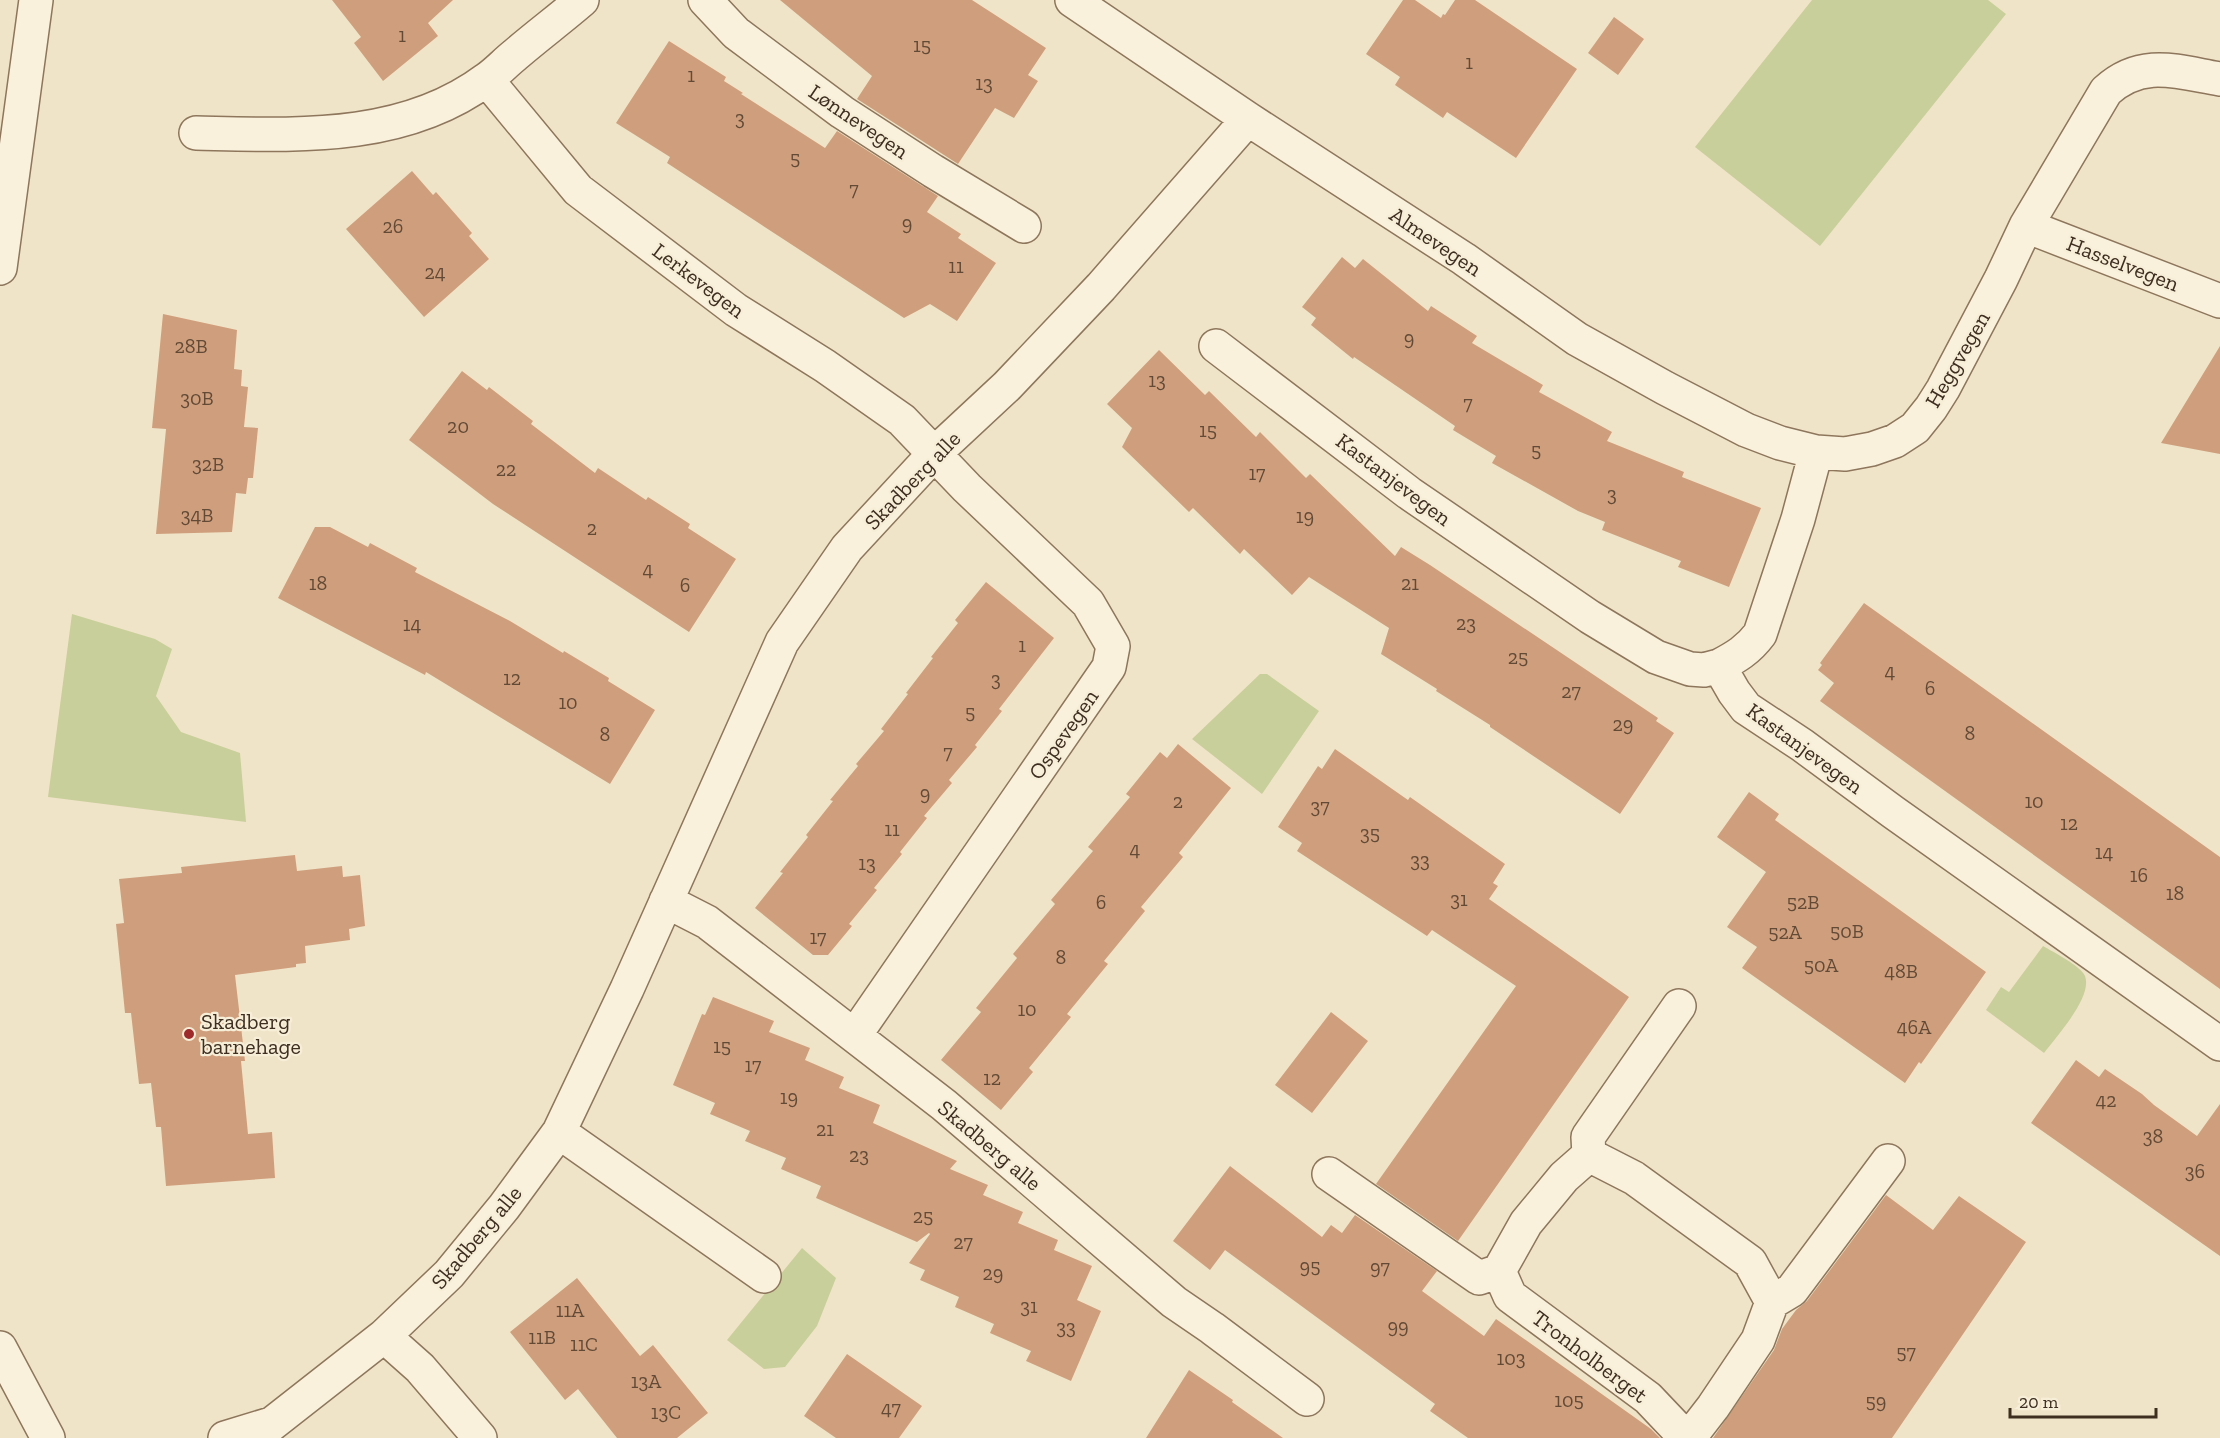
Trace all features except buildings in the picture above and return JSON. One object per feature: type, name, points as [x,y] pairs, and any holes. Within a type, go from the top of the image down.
[{"type":"street","points":[[0,268],[36,0]]},
{"type":"street","points":[[196,133],[296,135],[359,130],[405,120],[450,101],[487,80],[582,0]]},
{"type":"street","name":"Lønnevegen","points":[[705,0],[736,33],[842,112],[1024,226]]},
{"type":"street","name":"Almevegen","points":[[1072,0],[1248,119],[1464,259],[1577,339],[1746,430],[1780,443],[1816,452]]},
{"type":"street","name":"Heggvegen","points":[[1816,452],[1845,454],[1872,449],[1895,441],[1915,428],[1943,389],[2026,226],[2106,91],[2118,80],[2157,68],[2220,79]]},
{"type":"street","name":"Lerkevegen","points":[[487,80],[578,190],[736,310],[825,366],[902,420],[936,453]]},
{"type":"street","name":"Skadberg alle","points":[[225,1438],[263,1431],[384,1335],[448,1274],[504,1207],[559,1132],[782,642],[847,548],[936,453],[1006,386],[1101,287],[1248,119]]},
{"type":"street","name":"Hasselvegen","points":[[2026,226],[2220,301]]},
{"type":"street","name":"Kastanjevegen","points":[[1216,346],[1409,493],[1590,617],[1656,657],[1690,669],[1704,670],[1719,666],[1746,708],[1802,745],[2220,1044]]},
{"type":"street","points":[[1719,666],[1741,655],[1760,634],[1798,519],[1816,452]]},
{"type":"street","name":"Ospevegen","points":[[855,1035],[1109,667],[1113,646],[1088,603],[968,488],[936,453]]},
{"type":"street","name":"Skadberg alle","points":[[666,901],[707,922],[855,1035],[944,1105],[1174,1302],[1307,1399]]},
{"type":"street","points":[[1589,1155],[1588,1137],[1679,1006]]},
{"type":"street","points":[[559,1132],[764,1276]]},
{"type":"street","points":[[1329,1174],[1479,1278],[1499,1271],[1526,1223],[1564,1177],[1589,1155]]},
{"type":"street","points":[[1589,1155],[1634,1178],[1750,1262],[1772,1302],[1792,1290],[1888,1161]]},
{"type":"street","name":"Tronholberget","points":[[1499,1271],[1510,1296],[1648,1398],[1688,1438],[1713,1407],[1758,1340],[1772,1302]]},
{"type":"street","points":[[384,1335],[420,1368],[480,1438]]},
{"type":"street","points":[[0,1348],[48,1438]]},
{"type":"green space","points":[[1812,0],[1988,0],[2006,14],[1820,246],[1695,147]]},
{"type":"green space","points":[[72,614],[155,639],[172,649],[156,696],[181,732],[240,753],[246,822],[48,797]]},
{"type":"green space","points":[[1260,674],[1267,674],[1319,711],[1262,794],[1192,739]]},
{"type":"green space","points":[[2043,946],[2078,968],[2085,976],[2086,985],[2079,1005],[2044,1053],[1986,1010],[2001,987],[2009,992]]},
{"type":"green space","points":[[802,1248],[836,1278],[817,1326],[785,1367],[764,1369],[727,1340]]},
{"type":"place","name":"Skadberg barnehage","points":[[189,1034]]}]
